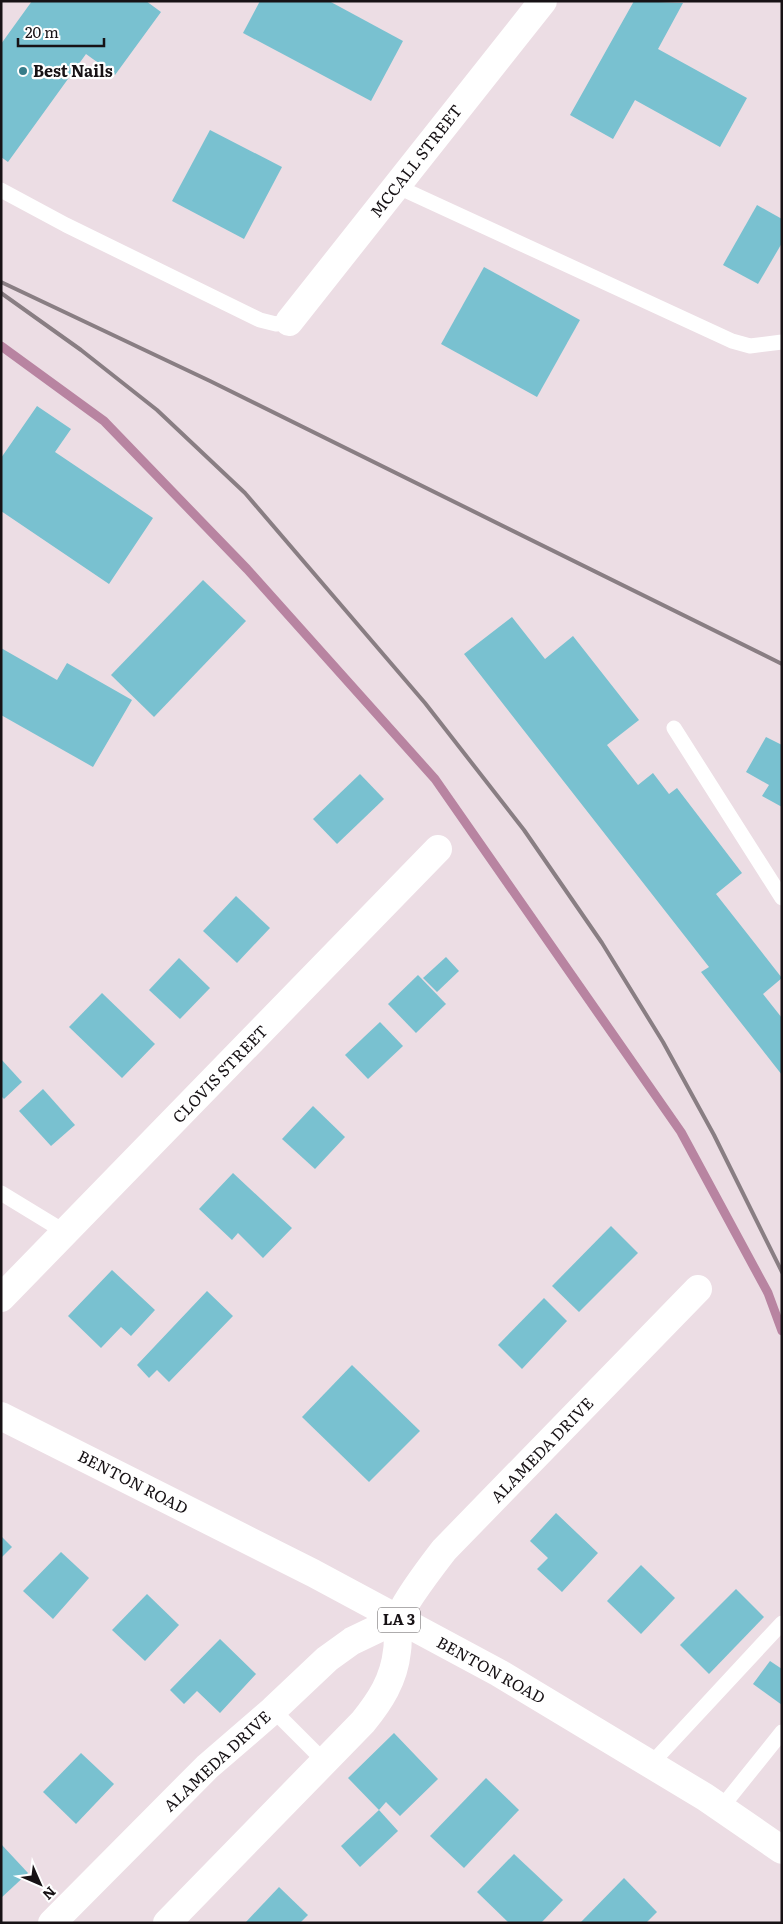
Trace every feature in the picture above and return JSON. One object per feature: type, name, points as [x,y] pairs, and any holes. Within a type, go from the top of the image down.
[{"type":"street","name":"MCCALL STREET","points":[[289,322],[543,1]]},
{"type":"street","name":"CLOVIS STREET","points":[[1,1298],[438,849]]},
{"type":"street","name":"ALAMEDA DRIVE","points":[[52,1923],[207,1767],[273,1710],[326,1659],[345,1645],[398,1619],[426,1573],[444,1550],[698,1290]]},
{"type":"street","name":"BENTON ROAD","points":[[1,1416],[313,1573],[499,1673],[651,1764],[721,1808],[782,1850]]},
{"type":"street","points":[[167,1923],[382,1699],[393,1674],[398,1651],[398,1619]]},
{"type":"lane","points":[[396,186],[732,341],[750,346],[782,342]]},
{"type":"lane","points":[[1,190],[66,225],[260,320],[276,324],[289,322]]},
{"type":"lane","points":[[674,728],[782,898]]},
{"type":"lane","points":[[1,1193],[64,1232]]},
{"type":"lane","points":[[651,1764],[782,1622]]},
{"type":"lane","points":[[273,1710],[324,1761]]},
{"type":"lane","points":[[721,1808],[782,1732]]},
{"type":"building","points":[[32,1],[146,1],[161,12],[115,75],[86,54],[8,162],[1,157],[1,44]]},
{"type":"building","points":[[260,1],[329,1],[403,41],[371,101],[243,33]]},
{"type":"building","points":[[634,1],[683,3],[658,49],[747,98],[720,147],[635,100],[613,139],[570,115]]},
{"type":"building","points":[[210,130],[282,167],[244,239],[172,201]]},
{"type":"building","points":[[757,205],[782,219],[782,243],[758,284],[723,265]]},
{"type":"building","points":[[484,267],[580,320],[537,397],[441,344]]},
{"type":"building","points":[[37,406],[71,429],[55,452],[153,518],[109,584],[1,511],[1,458]]},
{"type":"building","points":[[203,580],[246,621],[154,717],[111,675]]},
{"type":"building","points":[[512,617],[545,659],[573,636],[639,720],[607,745],[638,785],[653,773],[669,794],[677,788],[742,873],[716,894],[782,978],[763,994],[782,1018],[782,1075],[701,972],[709,967],[464,654]]},
{"type":"building","points":[[1,648],[57,680],[67,663],[132,700],[93,767],[1,715]]},
{"type":"building","points":[[766,737],[782,745],[782,807],[762,796],[769,785],[746,772]]},
{"type":"building","points":[[360,774],[384,799],[337,844],[313,819]]},
{"type":"building","points":[[236,896],[270,928],[237,963],[203,931]]},
{"type":"building","points":[[446,957],[459,971],[437,992],[423,978]]},
{"type":"building","points":[[179,958],[210,988],[180,1019],[149,990]]},
{"type":"building","points":[[418,975],[446,1004],[416,1033],[388,1004]]},
{"type":"building","points":[[102,993],[155,1044],[122,1078],[69,1027]]},
{"type":"building","points":[[380,1022],[403,1046],[368,1079],[345,1055]]},
{"type":"building","points":[[1,1059],[22,1082],[4,1099],[1,1096]]},
{"type":"building","points":[[43,1089],[75,1125],[51,1146],[19,1111]]},
{"type":"building","points":[[313,1106],[345,1137],[315,1169],[282,1139]]},
{"type":"building","points":[[233,1173],[292,1228],[263,1258],[238,1233],[232,1240],[199,1209]]},
{"type":"building","points":[[611,1226],[638,1253],[579,1312],[552,1286]]},
{"type":"building","points":[[112,1270],[155,1310],[131,1336],[121,1327],[101,1348],[68,1316]]},
{"type":"building","points":[[207,1291],[233,1316],[169,1382],[157,1370],[149,1378],[137,1365]]},
{"type":"building","points":[[544,1298],[567,1321],[522,1369],[498,1345]]},
{"type":"building","points":[[352,1365],[420,1431],[369,1482],[302,1417]]},
{"type":"building","points":[[556,1513],[598,1553],[562,1592],[537,1569],[548,1558],[530,1541]]},
{"type":"building","points":[[1,1536],[12,1547],[1,1558]]},
{"type":"building","points":[[61,1552],[89,1578],[53,1619],[23,1591]]},
{"type":"building","points":[[641,1565],[675,1598],[641,1634],[607,1601]]},
{"type":"building","points":[[736,1589],[764,1617],[709,1674],[680,1645]]},
{"type":"building","points":[[147,1594],[179,1625],[145,1661],[112,1630]]},
{"type":"building","points":[[220,1639],[256,1674],[220,1713],[197,1691],[184,1704],[170,1690]]},
{"type":"building","points":[[770,1661],[782,1669],[782,1705],[753,1684]]},
{"type":"building","points":[[394,1733],[438,1779],[400,1816],[386,1802],[379,1810],[348,1778]]},
{"type":"building","points":[[81,1753],[114,1784],[76,1824],[43,1792]]},
{"type":"building","points":[[486,1778],[519,1810],[464,1868],[430,1836]]},
{"type":"building","points":[[379,1810],[398,1831],[360,1867],[341,1846]]},
{"type":"building","points":[[1,1844],[28,1873],[1,1898]]},
{"type":"building","points":[[514,1854],[563,1900],[541,1923],[509,1923],[477,1892]]},
{"type":"building","points":[[624,1878],[657,1912],[646,1923],[580,1923]]},
{"type":"building","points":[[279,1887],[308,1915],[300,1923],[245,1923]]},
{"type":"waterway","points":[[1,346],[104,421],[247,569],[435,779],[681,1132],[768,1293],[782,1331]]},
{"type":"railway","points":[[1,282],[210,381],[782,664]]},
{"type":"railway","points":[[1,293],[81,350],[157,410],[245,493],[425,703],[524,830],[602,943],[663,1042],[714,1135],[782,1272]]},
{"type":"place","name":"Best Nails","points":[[23,71]]}]
